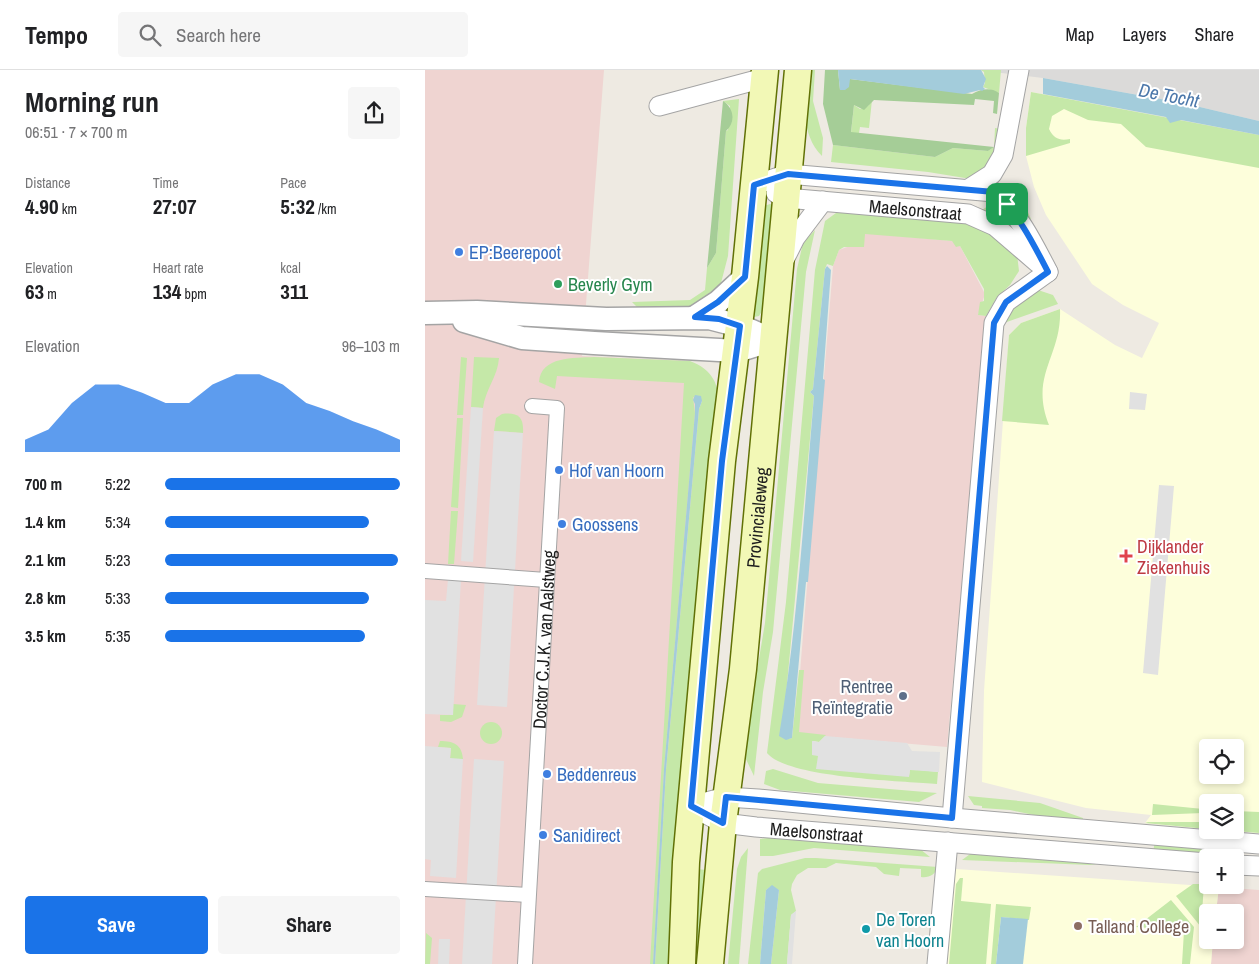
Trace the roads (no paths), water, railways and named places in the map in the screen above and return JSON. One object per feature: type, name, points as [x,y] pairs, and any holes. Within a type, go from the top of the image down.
[{"type":"main road","name":"Provincialeweg","points":[[710,964],[723,823],[743,670],[798,70]]},
{"type":"main road","points":[[682,964],[684,889],[722,461],[745,277],[764,74]]},
{"type":"street","name":"Maelsonstraat","points":[[970,188],[982,183],[999,165],[1003,155],[1019,70]]},
{"type":"street","points":[[659,106],[764,74]]},
{"type":"street","name":"Maelsonstraat","points":[[754,185],[970,188],[994,192],[1007,204],[1033,242],[1048,272]]},
{"type":"street","name":"Maelsonstraat","points":[[787,186],[823,201],[968,214],[995,226],[1048,272]]},
{"type":"street","points":[[779,272],[795,238],[823,201]]},
{"type":"street","points":[[952,818],[994,323],[1006,302],[1048,272]]},
{"type":"street","points":[[695,317],[718,302],[745,277]]},
{"type":"street","points":[[430,313],[477,312],[607,318],[695,317],[719,319],[738,338]]},
{"type":"street","points":[[430,313],[522,338],[738,338],[773,340]]},
{"type":"street","name":"Doctor C.J.K. van Aalstweg","points":[[525,964],[557,408],[532,406]]},
{"type":"street","points":[[425,571],[546,580]]},
{"type":"street","name":"Maelsonstraat","points":[[691,806],[726,797],[1259,844]]},
{"type":"street","name":"Maelsonstraat","points":[[691,806],[723,823],[1199,862]]},
{"type":"street","points":[[937,964],[949,842]]},
{"type":"street","points":[[1244,865],[1259,866]]},
{"type":"street","points":[[425,889],[529,895]]},
{"type":"water","points":[[838,70],[981,70],[986,79],[983,87],[985,89],[964,94],[850,79],[849,87],[845,90],[840,90]]},
{"type":"water","points":[[1043,78],[1183,103],[1259,121],[1259,135],[1181,120],[1170,123],[1166,117],[1043,94]]},
{"type":"water","points":[[827,266],[831,270],[823,379],[825,380],[808,582],[806,582],[792,738],[786,740],[779,736],[786,694],[800,566],[814,396],[810,392],[813,389],[825,269]]},
{"type":"water","points":[[695,395],[701,396],[702,401],[699,409],[666,770],[655,964],[653,964],[664,769],[695,413],[693,400]]},
{"type":"water","points":[[772,885],[779,890],[771,964],[760,964],[766,890]]},
{"type":"water","points":[[1001,917],[1028,919],[1023,964],[996,964]]},
{"type":"place","name":"EP:Beerepoot","points":[[459,252]]},
{"type":"place","name":"Beverly Gym","points":[[558,284]]},
{"type":"place","name":"Hof van Hoorn","points":[[559,470]]},
{"type":"place","name":"Goossens","points":[[562,524]]},
{"type":"place","name":"Dijklander Ziekenhuis","points":[[1126,556]]},
{"type":"place","name":"Rentree Reïntegratie","points":[[903,696]]},
{"type":"place","name":"Beddenreus","points":[[547,774]]},
{"type":"place","name":"Sanidirect","points":[[543,835]]},
{"type":"place","name":"Talland College","points":[[1078,926]]},
{"type":"place","name":"De Toren van Hoorn","points":[[866,929]]},
{"type":"water label","name":"De Tocht","points":[[1169,95]]}]
